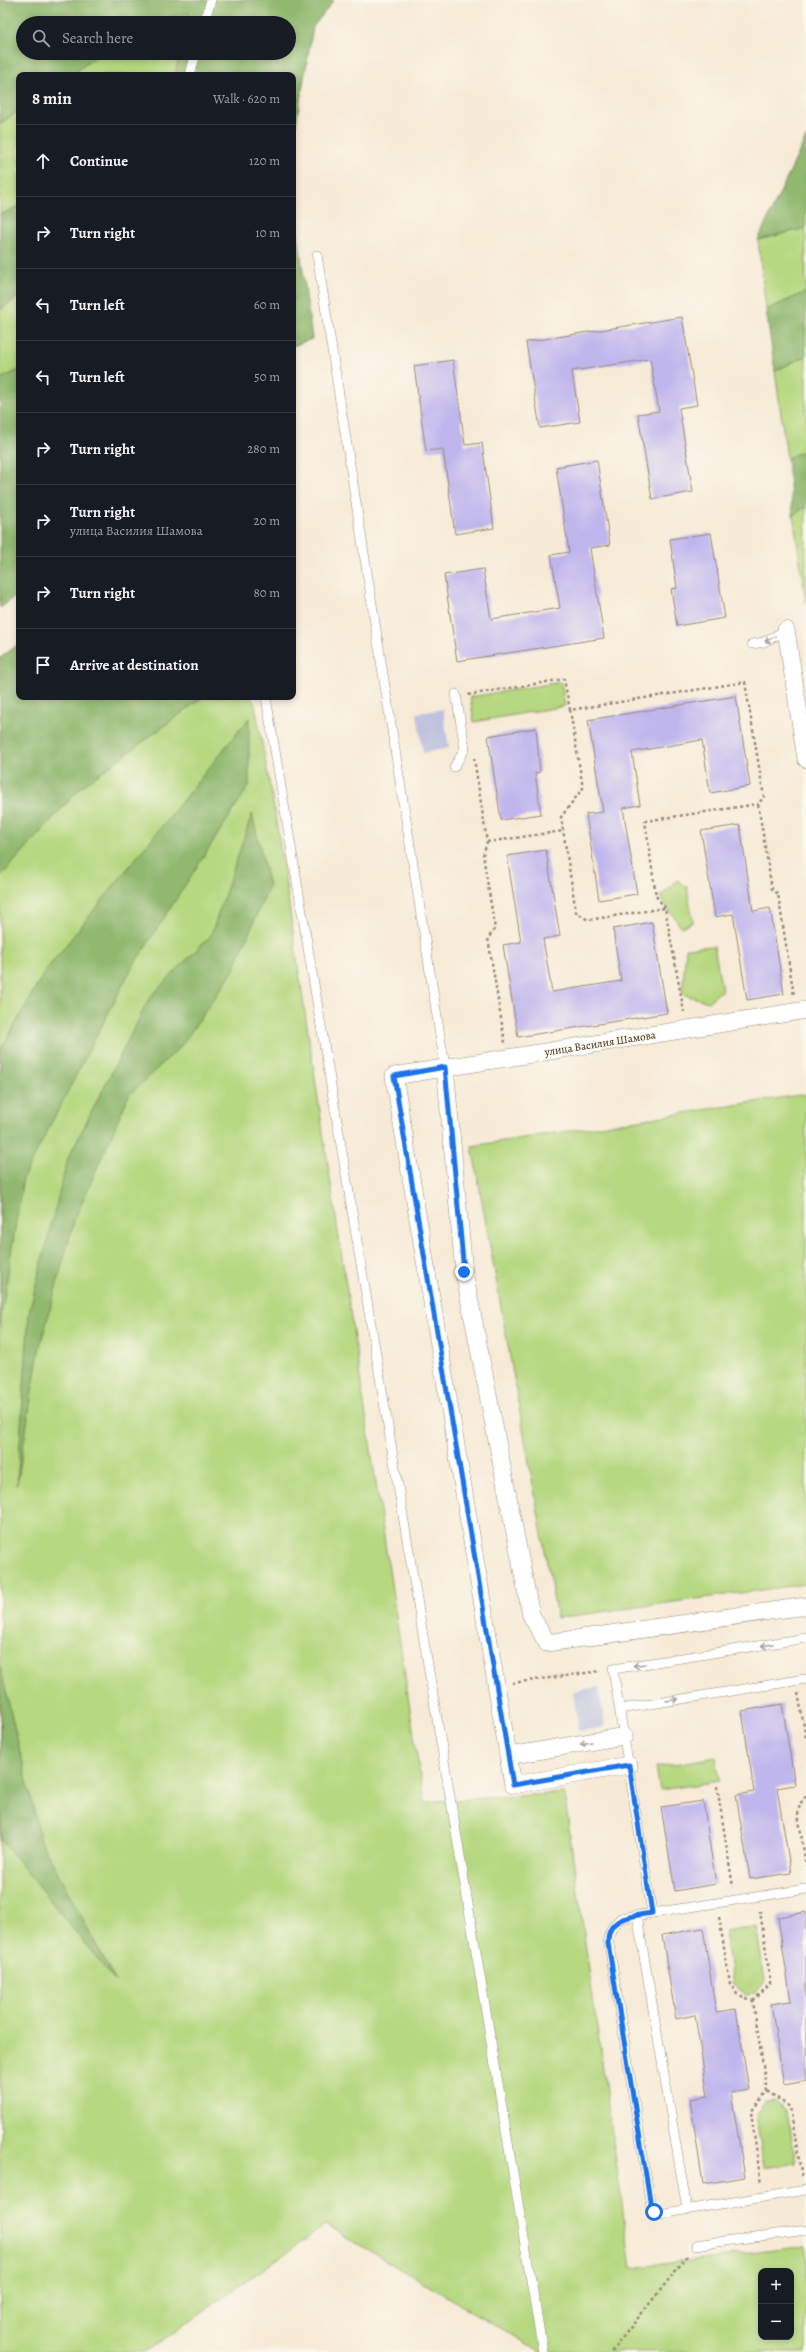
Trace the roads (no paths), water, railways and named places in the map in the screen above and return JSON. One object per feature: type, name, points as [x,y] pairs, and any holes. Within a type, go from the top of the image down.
[{"type":"street","points":[[786,630],[806,759]]},
{"type":"street","name":"улица Василия Шамова","points":[[509,1756],[394,1076],[800,1004]]},
{"type":"street","points":[[445,1067],[464,1272],[531,1615],[547,1643],[806,1606]]},
{"type":"street","points":[[624,1736],[509,1756],[513,1785],[629,1765]]},
{"type":"lane","points":[[206,16],[211,0]]},
{"type":"lane","points":[[191,72],[194,60]]},
{"type":"lane","points":[[317,255],[445,1067]]},
{"type":"lane","points":[[752,644],[764,642],[786,630]]},
{"type":"lane","points":[[454,767],[465,749],[460,694]]},
{"type":"lane","points":[[267,700],[543,2352]]},
{"type":"lane","points":[[652,1913],[613,1669],[806,1638]]},
{"type":"lane","points":[[620,1709],[806,1679]]},
{"type":"lane","points":[[806,1889],[621,1918],[617,1921],[610,1933],[608,1943],[650,2199],[654,2212],[660,2214],[806,2190]]},
{"type":"lane","points":[[637,1915],[687,2209]]},
{"type":"lane","points":[[696,2245],[806,2230]]}]
